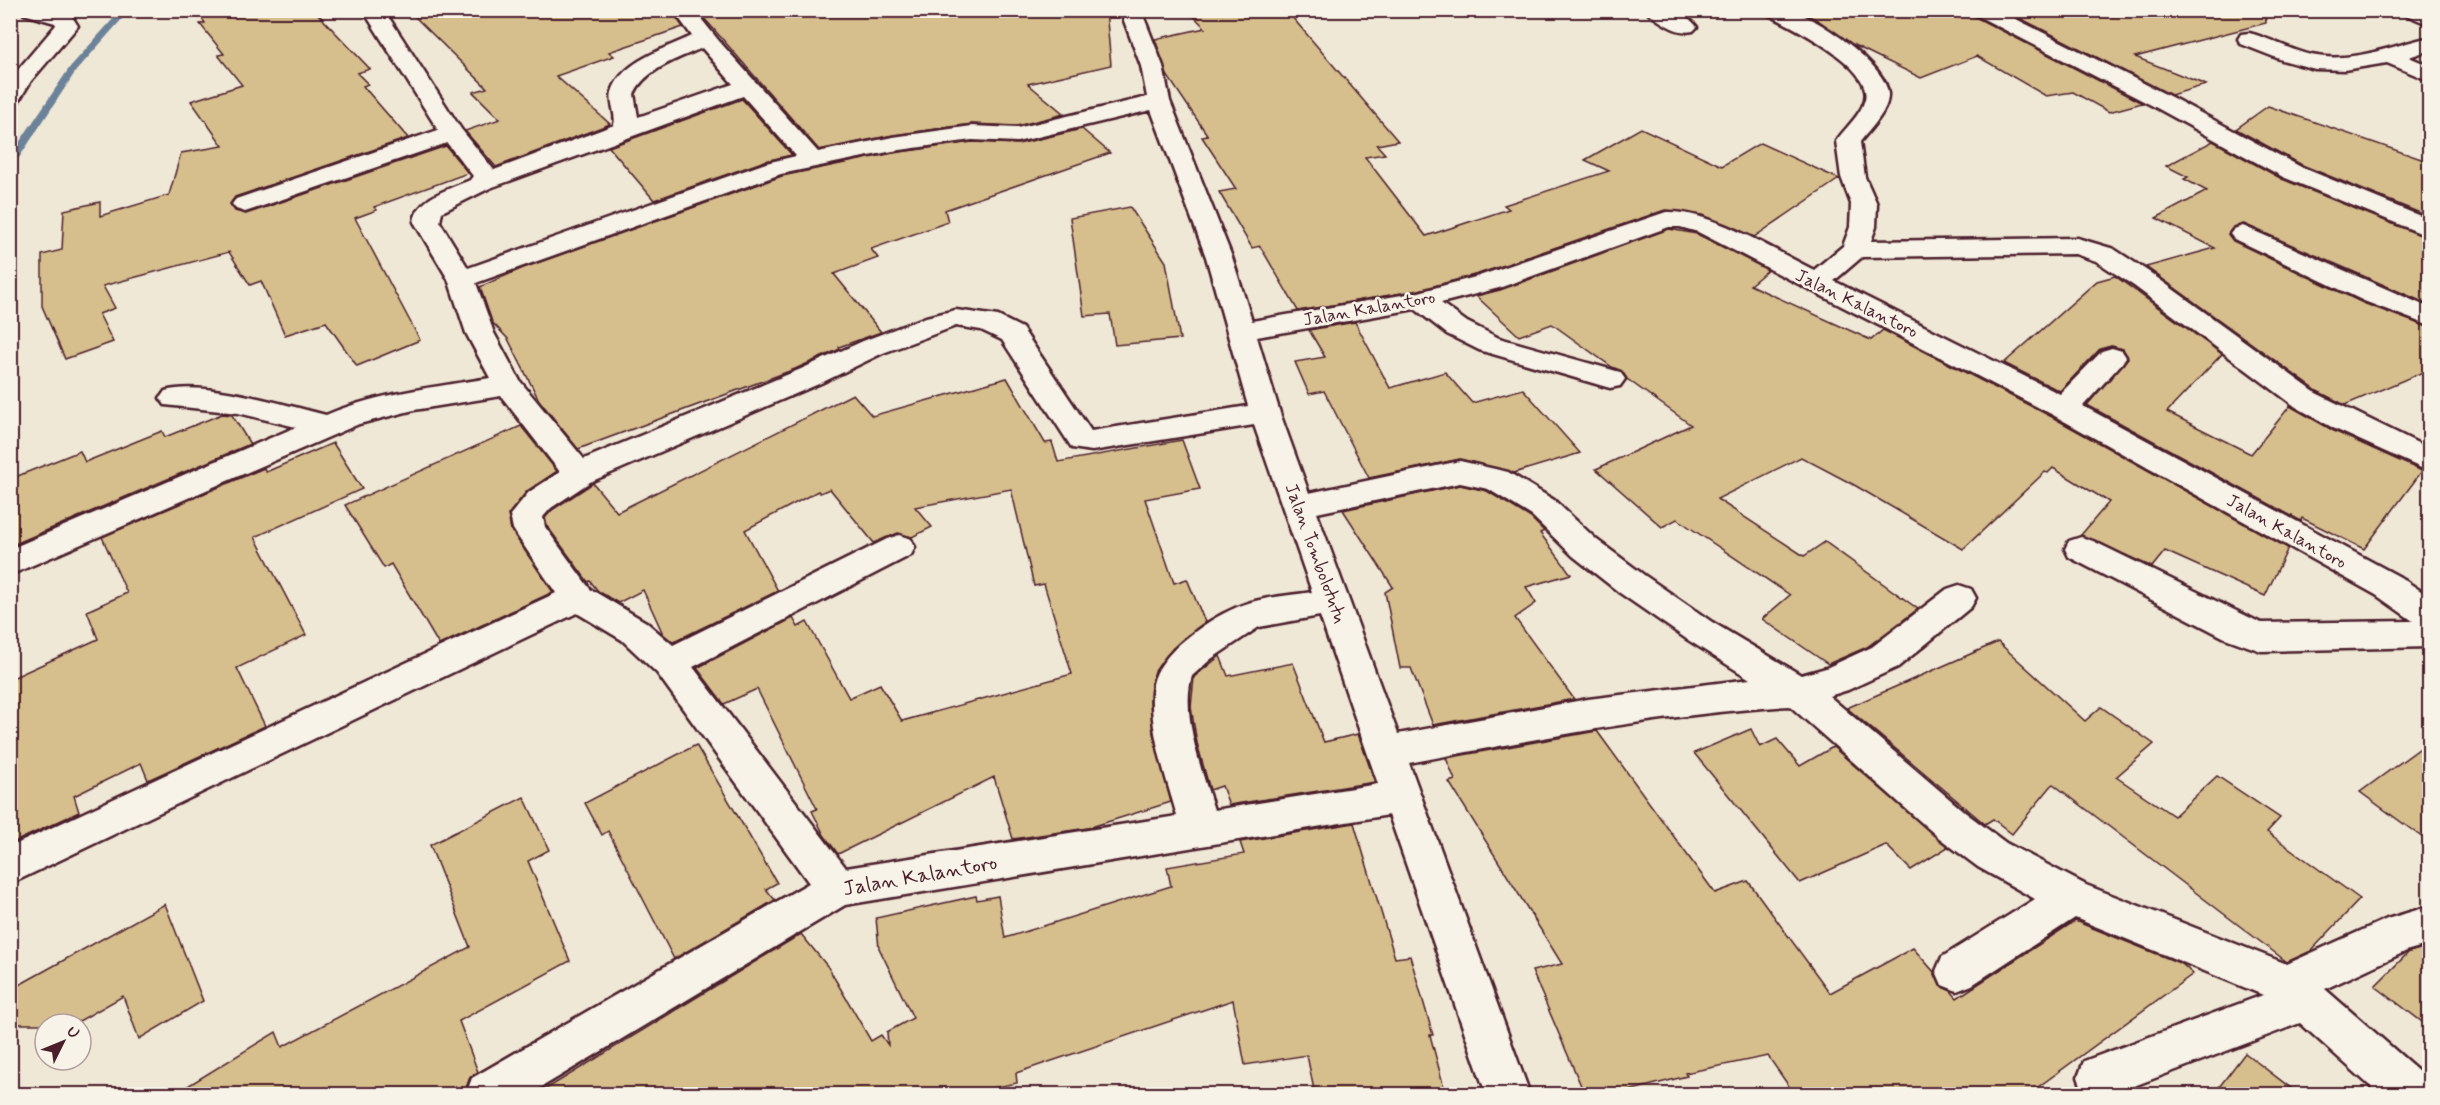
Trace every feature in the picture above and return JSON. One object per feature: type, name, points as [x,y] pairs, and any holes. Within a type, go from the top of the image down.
[{"type":"street","points":[[10,11],[20,10]]},
{"type":"street","points":[[10,96],[22,78],[67,26],[64,19],[31,10]]},
{"type":"street","points":[[373,10],[452,133],[484,172],[486,176],[483,182]]},
{"type":"street","points":[[683,10],[812,160]]},
{"type":"street","name":"Jalan Tombolotutu","points":[[1130,10],[1152,66],[1159,101],[1219,257],[1265,413],[1334,601],[1385,752],[1403,796],[1508,1095]]},
{"type":"street","points":[[1656,10],[1686,27]]},
{"type":"street","points":[[1774,10],[1841,48],[1874,79],[1877,96],[1871,111],[1848,141],[1853,177],[1864,204],[1863,227],[1855,249],[1815,283]]},
{"type":"street","points":[[1981,10],[2163,102],[2292,172],[2430,229]]},
{"type":"street","points":[[2411,10],[2430,19]]},
{"type":"street","points":[[623,130],[627,125],[627,116],[623,96],[632,77],[706,38]]},
{"type":"street","points":[[2249,39],[2296,57],[2317,62],[2360,62],[2391,57],[2430,43]]},
{"type":"street","points":[[2391,57],[2430,74]]},
{"type":"street","points":[[579,474],[508,385],[480,333],[461,279],[426,218],[433,207],[483,182],[747,87]]},
{"type":"street","points":[[461,279],[749,176],[812,160],[893,144],[972,133],[1017,135],[1159,101]]},
{"type":"street","points":[[245,204],[452,133]]},
{"type":"street","name":"Jalan Kalantoro","points":[[1241,331],[1420,300],[1489,282],[1659,222],[1682,219],[1707,227],[2064,408],[2388,586],[2430,615]]},
{"type":"street","points":[[2243,234],[2374,295],[2430,318]]},
{"type":"street","points":[[1855,249],[2077,246],[2105,255],[2143,280],[2306,400],[2430,462]]},
{"type":"street","points":[[1420,300],[1457,328],[1489,344],[1610,379]]},
{"type":"street","points":[[837,888],[670,663],[634,631],[578,598],[530,529],[526,515],[534,505],[579,474],[811,376],[873,347],[936,322],[956,318],[988,322],[1012,334],[1083,441],[1265,413]]},
{"type":"street","points":[[2064,408],[2112,357]]},
{"type":"street","points":[[10,563],[327,425],[375,409],[414,400],[508,385]]},
{"type":"street","points":[[176,398],[238,403],[327,425]]},
{"type":"street","points":[[1299,506],[1460,472],[1497,480],[1543,508],[1585,548],[1632,584],[1700,631],[1797,691],[1960,831],[1992,855],[2072,898],[2297,992],[2411,1095]]},
{"type":"street","points":[[670,663],[900,546]]},
{"type":"street","points":[[2081,549],[2237,629],[2261,637],[2430,634]]},
{"type":"street","points":[[10,866],[578,598]]},
{"type":"street","points":[[1385,752],[1588,714],[1749,694],[1797,691],[1835,680],[1885,657],[1959,598]]},
{"type":"street","points":[[1200,828],[1174,730],[1171,686],[1176,669],[1241,621],[1256,614],[1334,601]]},
{"type":"street","name":"Jalan Kalantoro","points":[[488,1095],[837,888],[1403,796]]},
{"type":"street","points":[[1957,971],[2072,898]]},
{"type":"street","points":[[2100,1077],[2297,992],[2402,933],[2430,925]]},
{"type":"building","points":[[196,10],[314,10],[370,69],[357,73],[368,84],[363,86],[408,138],[235,197],[230,204],[235,211],[246,214],[446,146],[468,173],[374,207],[377,210],[355,218],[420,340],[357,366],[326,322],[285,335],[261,281],[250,285],[229,252],[103,286],[115,308],[99,314],[113,342],[65,359],[42,306],[42,255],[62,250],[64,210],[100,202],[100,216],[169,195],[181,153],[223,146],[191,101],[242,85],[218,55],[224,54],[200,24],[205,23]]},
{"type":"building","points":[[408,10],[671,10],[683,27],[609,52],[614,56],[556,76],[610,124],[496,167],[465,131],[500,119],[473,92],[487,88]]},
{"type":"building","points":[[697,10],[1106,10],[1111,65],[1028,84],[1064,114],[1017,126],[972,124],[893,135],[819,150]]},
{"type":"building","points":[[1188,10],[1286,10],[1398,141],[1377,145],[1385,154],[1365,157],[1426,236],[1509,209],[1504,205],[1609,171],[1585,160],[1641,128],[1722,166],[1760,143],[1839,179],[1754,237],[1703,215],[1665,210],[1478,274],[1419,290],[1298,311],[1260,246],[1252,248],[1219,192],[1236,189],[1202,137],[1208,136],[1167,75],[1155,39],[1205,28]]},
{"type":"building","points":[[1797,10],[1969,10],[1973,16],[2142,103],[2109,112],[2073,92],[2046,96],[1977,56],[1921,78],[1852,44],[1819,21]]},
{"type":"building","points":[[2004,10],[2265,10],[2266,23],[2135,57],[2206,85],[2171,95]]},
{"type":"building","points":[[742,99],[792,155],[765,161],[654,200],[609,147]]},
{"type":"building","points":[[2268,106],[2430,162],[2430,217],[2302,165],[2236,129]]},
{"type":"building","points":[[1082,129],[1110,153],[945,210],[948,222],[871,249],[878,258],[834,274],[881,332],[839,347],[840,349],[795,369],[578,449],[539,400],[508,339],[492,322],[480,287],[523,268],[782,176],[893,153],[972,142],[1018,144]]},
{"type":"building","points":[[2213,141],[2282,179],[2430,239],[2430,305],[2244,224],[2233,227],[2228,234],[2233,241],[2363,303],[2430,328],[2430,369],[2345,405],[2317,391],[2146,267],[2215,248],[2156,218],[2207,191],[2184,179],[2188,177],[2166,166]]},
{"type":"building","points":[[1130,207],[1166,262],[1180,339],[1115,345],[1110,314],[1084,316],[1070,218]]},
{"type":"building","points":[[1669,229],[1697,234],[1768,270],[1750,285],[1871,340],[1883,330],[2052,417],[2288,548],[2265,596],[2165,551],[2152,567],[2081,535],[2109,502],[2053,468],[2048,473],[2045,472],[1963,549],[1856,486],[1801,457],[1717,499],[1804,556],[1825,542],[1918,609],[1867,647],[1828,664],[1762,619],[1790,595],[1677,519],[1662,527],[1596,469],[1691,425],[1627,379],[1622,371],[1612,367],[1552,324],[1519,336],[1476,296],[1500,290]]},
{"type":"building","points":[[2115,276],[2222,354],[2167,412],[2251,454],[2290,406],[2334,431],[2422,471],[2364,549],[2302,518],[2301,521],[2087,405],[2128,358],[2123,349],[2111,346],[2100,349],[2060,391],[2004,363],[2097,281]]},
{"type":"building","points":[[1355,322],[1390,388],[1445,372],[1472,403],[1523,389],[1580,453],[1514,473],[1460,459],[1369,478],[1324,391],[1309,394],[1295,362],[1325,357],[1309,330]]},
{"type":"building","points":[[1007,378],[1045,443],[1052,442],[1058,462],[1182,440],[1200,489],[1145,499],[1174,583],[1187,579],[1205,622],[1173,648],[1155,671],[1151,684],[1153,733],[1171,802],[1088,828],[1013,839],[994,777],[838,854],[824,835],[812,811],[817,809],[757,689],[724,704],[697,668],[793,618],[798,627],[807,622],[849,698],[880,684],[902,721],[1072,674],[1044,584],[1034,586],[1011,489],[915,507],[932,527],[912,537],[898,533],[874,543],[830,489],[820,493],[818,491],[745,530],[778,591],[673,642],[663,634],[643,590],[618,603],[598,591],[590,581],[588,582],[547,526],[545,518],[552,510],[593,483],[617,512],[853,394],[872,416]]},
{"type":"building","points":[[222,414],[232,415],[250,444],[10,546],[10,479],[80,451],[85,462],[162,431],[165,437]]},
{"type":"building","points":[[521,426],[557,471],[527,491],[508,515],[511,530],[553,592],[439,645],[391,564],[384,568],[345,505]]},
{"type":"building","points":[[333,443],[362,489],[255,537],[306,635],[237,668],[265,726],[148,780],[141,763],[74,796],[79,812],[10,844],[10,679],[98,639],[87,611],[127,593],[102,537],[264,468],[266,472]]},
{"type":"building","points":[[1460,485],[1487,491],[1531,518],[1544,531],[1540,533],[1571,574],[1526,587],[1536,603],[1515,618],[1574,699],[1433,725],[1411,668],[1400,668],[1385,592],[1393,587],[1343,510]]},
{"type":"building","points":[[1998,642],[2085,721],[2101,707],[2154,744],[2116,777],[2174,816],[2217,776],[2280,818],[2267,832],[2360,899],[2311,951],[2287,962],[2053,784],[2012,834],[1993,819],[1985,824],[1847,708]]},
{"type":"building","points":[[1220,656],[1228,676],[1293,663],[1324,742],[1358,734],[1375,782],[1229,805],[1222,786],[1210,790],[1197,743],[1191,707],[1194,677]]},
{"type":"building","points":[[1751,729],[1760,747],[1777,739],[1800,766],[1833,747],[1948,847],[1911,870],[1886,845],[1800,883],[1694,753]]},
{"type":"building","points":[[1597,731],[1715,893],[1748,881],[1830,993],[1913,948],[1934,972],[1940,986],[1951,991],[1957,998],[2075,921],[2182,964],[2193,974],[2027,1095],[1795,1095],[1768,1056],[1685,1073],[1687,1076],[1613,1095],[1585,1095],[1532,971],[1562,964],[1449,782],[1455,780],[1446,758]]},
{"type":"building","points":[[2430,741],[2430,843],[2360,792]]},
{"type":"building","points":[[696,745],[777,883],[766,889],[775,900],[674,959],[608,831],[602,835],[585,803]]},
{"type":"building","points":[[524,797],[549,850],[528,861],[570,961],[459,1021],[478,1072],[470,1077],[465,1091],[459,1095],[173,1095],[276,1032],[282,1047],[470,947],[430,845]]},
{"type":"building","points":[[1354,823],[1395,958],[1410,956],[1433,1035],[1430,1035],[1446,1095],[1315,1095],[1307,1055],[1245,1065],[1233,1000],[1016,1073],[1017,1083],[958,1095],[536,1095],[801,934],[828,967],[871,1041],[881,1035],[888,1045],[887,1032],[913,1018],[879,948],[876,918],[976,896],[977,900],[998,896],[1005,938],[1171,886],[1167,867],[1244,854],[1240,842]]},
{"type":"building","points":[[165,904],[203,1001],[139,1039],[123,996],[93,1013],[33,1012],[33,1024],[10,1024],[10,990]]},
{"type":"building","points":[[2430,946],[2430,1028],[2375,986],[2409,952]]},
{"type":"building","points":[[2245,1053],[2300,1095],[2213,1095]]},
{"type":"waterway","points":[[10,164],[73,69],[126,10]]}]
